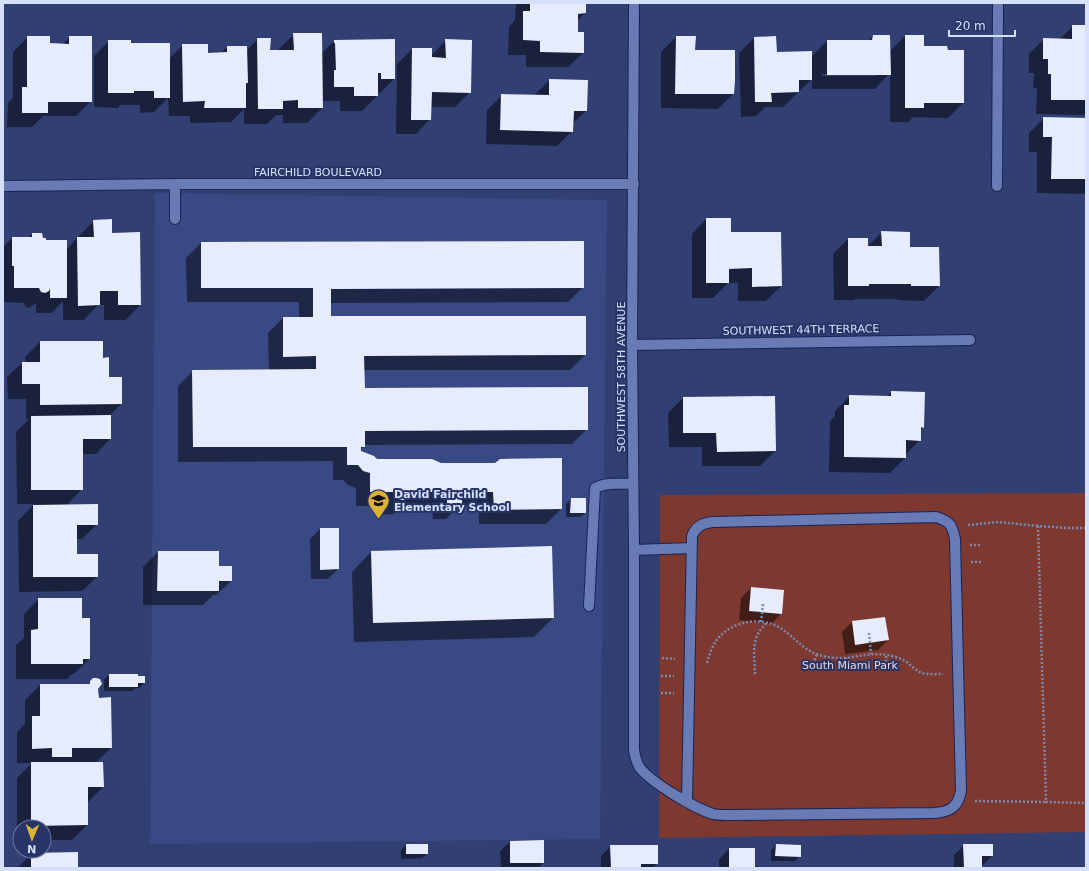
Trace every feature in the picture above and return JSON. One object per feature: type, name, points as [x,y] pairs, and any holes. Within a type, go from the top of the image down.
[{"type":"street","name":"SOUTHWEST 58TH AVENUE","points":[[634,3],[632,345],[634,750],[636,759],[646,774],[668,790],[687,801]]},
{"type":"street","points":[[997,186],[998,3]]},
{"type":"street","name":"FAIRCHILD BOULEVARD","points":[[3,186],[175,184],[634,184]]},
{"type":"street","points":[[175,184],[175,219]]},
{"type":"street","name":"SOUTHWEST 44TH TERRACE","points":[[632,345],[970,340]]},
{"type":"street","points":[[588,606],[595,488],[608,484],[633,484]]},
{"type":"street","points":[[936,517],[946,520],[953,528],[955,539],[961,791],[956,805],[949,810],[934,813],[726,815],[714,814],[687,801],[692,536],[694,531],[700,525],[714,522],[936,517]]},
{"type":"street","points":[[634,550],[692,548]]},
{"type":"path","points":[[971,525],[998,522],[1066,528],[1086,528]]},
{"type":"path","points":[[1038,526],[1046,802]]},
{"type":"path","points":[[965,562],[983,562]]},
{"type":"path","points":[[761,622],[763,604]]},
{"type":"path","points":[[707,664],[717,639],[726,631],[740,624],[754,621],[766,623],[781,629],[802,646],[817,654],[846,658],[871,654],[886,655],[900,658],[922,673],[947,674]]},
{"type":"path","points":[[755,674],[755,641],[759,632],[766,623]]},
{"type":"path","points":[[869,633],[871,654]]},
{"type":"path","points":[[813,664],[817,654]]},
{"type":"path","points":[[886,655],[886,666]]},
{"type":"path","points":[[662,658],[679,659]]},
{"type":"path","points":[[846,658],[847,665]]},
{"type":"path","points":[[661,676],[679,676]]},
{"type":"path","points":[[661,693],[679,693]]},
{"type":"path","points":[[976,800],[1086,803]]},
{"type":"shaded area","name":"David Fairchild Elementary School","points":[[155,193],[607,200],[600,839],[150,844]]},
{"type":"green space","name":"South Miami Park","points":[[1086,493],[1086,832],[659,838],[660,495]]},
{"type":"building","points":[[530,3],[586,3],[586,13],[578,14],[578,32],[584,32],[584,53],[540,52],[540,41],[523,40],[523,11],[530,11]]},
{"type":"building","points":[[1072,25],[1086,25],[1086,100],[1051,100],[1051,74],[1048,74],[1048,59],[1043,59],[1043,38],[1072,39]]},
{"type":"building","points":[[293,33],[322,33],[323,108],[298,108],[298,100],[283,101],[283,109],[258,109],[257,38],[271,38],[270,50],[294,50]]},
{"type":"building","points":[[873,35],[890,35],[891,75],[827,75],[827,40],[872,40]]},
{"type":"building","points":[[905,35],[924,35],[924,46],[947,46],[948,50],[964,50],[964,103],[924,103],[924,108],[905,108]]},
{"type":"building","points":[[27,36],[50,36],[50,43],[69,44],[69,36],[92,36],[92,102],[48,102],[48,113],[22,113],[22,87],[27,87]]},
{"type":"building","points":[[676,36],[696,36],[695,50],[735,50],[734,94],[675,94]]},
{"type":"building","points":[[776,36],[777,52],[812,51],[812,80],[799,80],[799,92],[771,93],[772,102],[755,102],[754,37]]},
{"type":"building","points":[[395,39],[395,79],[381,79],[381,73],[378,73],[378,96],[354,96],[354,87],[334,87],[334,70],[336,70],[334,40]]},
{"type":"building","points":[[445,39],[472,40],[471,93],[432,92],[431,120],[411,120],[412,48],[432,48],[432,57],[446,58]]},
{"type":"building","points":[[108,40],[131,40],[131,43],[170,43],[170,98],[154,98],[154,91],[108,93]]},
{"type":"building","points":[[182,44],[208,44],[208,53],[227,52],[227,46],[247,46],[248,83],[246,83],[246,108],[204,108],[205,101],[183,102]]},
{"type":"building","points":[[549,79],[588,80],[587,111],[574,111],[573,132],[500,130],[501,94],[549,95]]},
{"type":"building","points":[[1043,117],[1086,118],[1086,179],[1051,179],[1052,137],[1043,137]]},
{"type":"building","points":[[706,218],[731,218],[731,232],[781,232],[782,286],[752,287],[752,268],[729,269],[729,283],[706,283]]},
{"type":"building","points":[[112,219],[112,233],[140,232],[141,305],[118,305],[118,291],[100,291],[100,305],[78,306],[77,237],[94,237],[93,220]]},
{"type":"building","points":[[881,231],[910,232],[910,247],[939,247],[940,286],[869,284],[869,286],[848,286],[848,238],[868,238],[868,246],[882,246]]},
{"type":"building","points":[[32,233],[42,233],[43,238],[46,238],[46,240],[67,240],[67,298],[50,298],[50,288],[49,291],[45,293],[41,292],[39,288],[14,288],[12,237],[32,237]]},
{"type":"building","name":"David Fairchild Elementary School","points":[[584,241],[584,288],[331,289],[331,316],[586,316],[586,355],[364,356],[365,388],[588,387],[588,430],[365,431],[365,447],[361,447],[361,451],[374,456],[377,459],[432,459],[441,463],[495,463],[500,459],[562,458],[562,509],[494,510],[493,492],[462,492],[462,504],[447,504],[447,492],[410,492],[410,500],[395,500],[395,492],[370,492],[370,473],[363,471],[358,465],[347,465],[347,447],[193,447],[192,370],[316,369],[316,356],[283,357],[283,317],[313,317],[313,288],[201,288],[201,242]]},
{"type":"building","points":[[40,341],[103,341],[103,358],[109,357],[109,377],[122,377],[122,404],[40,405],[40,384],[22,384],[22,362],[40,362]]},
{"type":"building","points":[[891,391],[925,392],[924,428],[921,427],[921,441],[906,440],[906,458],[844,457],[844,405],[849,405],[849,395],[891,396]]},
{"type":"building","points":[[775,396],[776,451],[717,452],[716,433],[683,433],[683,397]]},
{"type":"building","points":[[111,415],[111,439],[83,439],[83,490],[31,490],[31,416]]},
{"type":"building","points":[[571,498],[586,498],[586,513],[570,513]]},
{"type":"building","points":[[98,504],[98,525],[77,525],[77,554],[98,554],[98,577],[33,577],[33,505]]},
{"type":"building","points":[[320,528],[339,528],[339,569],[320,570]]},
{"type":"building","points":[[552,546],[554,618],[373,623],[371,551]]},
{"type":"building","points":[[158,551],[219,551],[219,566],[232,566],[232,581],[219,581],[219,591],[157,591]]},
{"type":"building","points":[[751,587],[784,590],[782,614],[749,611]]},
{"type":"building","points":[[38,598],[82,598],[82,618],[90,618],[90,659],[83,659],[83,664],[31,664],[31,630],[38,629]]},
{"type":"building","points":[[885,617],[889,640],[855,645],[852,621]]},
{"type":"building","points":[[109,674],[138,674],[138,676],[145,676],[145,683],[138,683],[138,687],[109,687]]},
{"type":"building","points":[[93,678],[100,679],[102,684],[98,689],[99,698],[111,697],[112,748],[72,748],[72,757],[52,757],[52,748],[32,749],[32,716],[40,716],[40,684],[90,684],[90,681]]},
{"type":"building","points":[[31,762],[103,762],[104,787],[88,787],[88,825],[52,826],[52,819],[31,819]]},
{"type":"building","points":[[544,840],[544,863],[510,863],[510,841]]},
{"type":"building","points":[[406,844],[428,844],[428,854],[406,854]]},
{"type":"building","points":[[776,844],[801,845],[801,857],[775,856]]},
{"type":"building","points":[[963,844],[993,844],[993,856],[982,856],[982,868],[964,868]]},
{"type":"building","points":[[610,845],[658,845],[658,864],[641,864],[641,868],[611,868]]},
{"type":"building","points":[[729,848],[755,848],[755,868],[729,868]]},
{"type":"building","points":[[78,852],[78,868],[31,868],[31,859],[52,859],[52,853]]},
{"type":"place","name":"David Fairchild Elementary School","points":[[378,520]]}]
